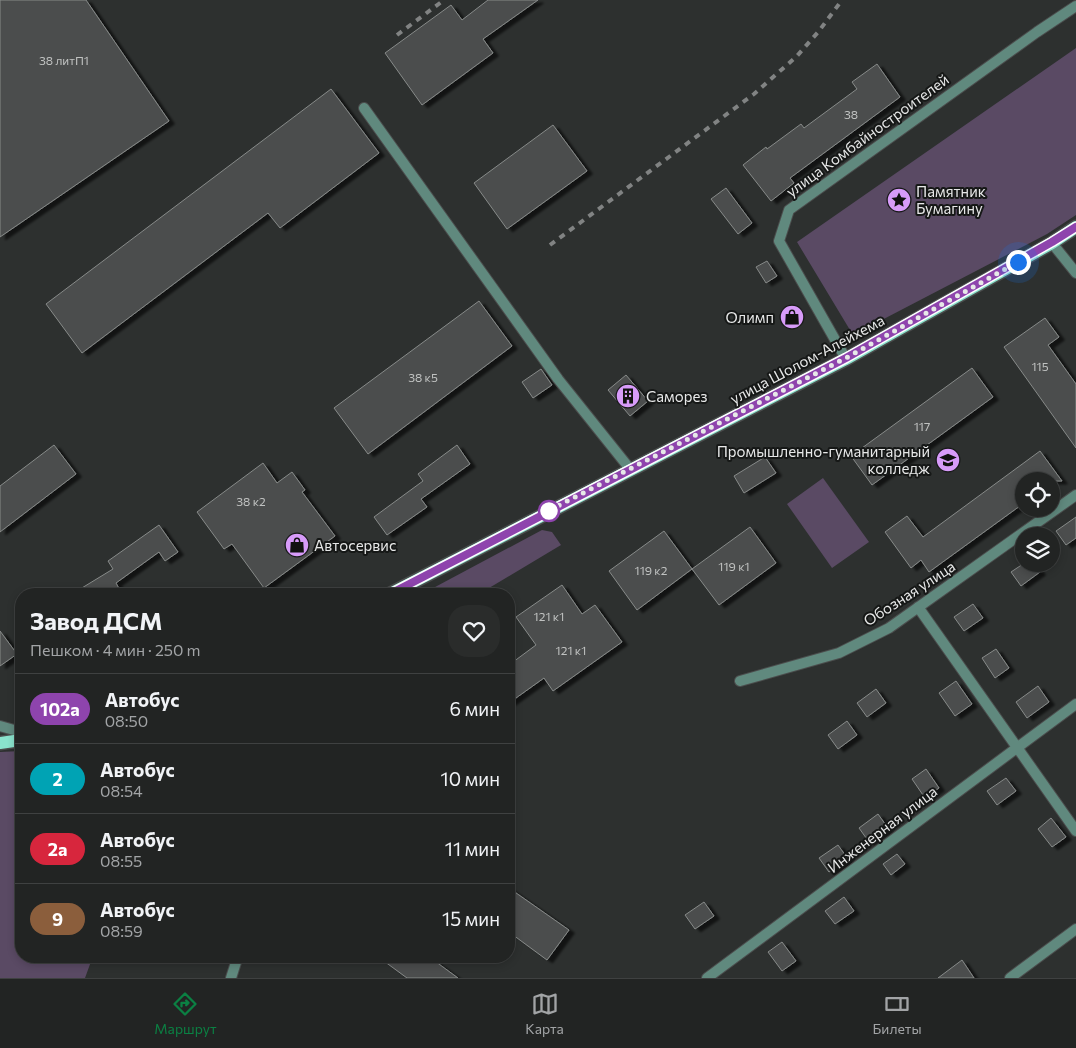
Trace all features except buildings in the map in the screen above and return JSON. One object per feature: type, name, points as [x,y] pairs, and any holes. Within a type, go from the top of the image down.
[{"type":"main road","name":"улица Шолом-Алейхема","points":[[402,588],[846,358],[1076,227]]},
{"type":"main road","points":[[0,743],[15,741]]},
{"type":"street","name":"улица Комбайностроителей","points":[[846,358],[779,241],[789,210],[1036,32],[1076,6]]},
{"type":"street","points":[[364,108],[558,379],[630,469]]},
{"type":"street","points":[[1052,242],[1076,273]]},
{"type":"street","name":"Обозная улица","points":[[740,681],[839,653],[889,628],[1076,495]]},
{"type":"street","points":[[918,607],[1076,831]]},
{"type":"street","name":"Инженерная улица","points":[[707,978],[1076,704]]},
{"type":"street","points":[[0,726],[15,730]]},
{"type":"street","points":[[1010,978],[1076,929]]},
{"type":"street","points":[[231,978],[236,963]]},
{"type":"shaded area","points":[[1076,48],[1076,215],[1047,234],[853,335],[797,242]]},
{"type":"shaded area","points":[[823,478],[869,542],[832,568],[787,504]]},
{"type":"shaded area","points":[[542,530],[552,532],[561,545],[489,588],[433,588]]},
{"type":"shaded area","points":[[15,751],[15,963],[90,963],[85,978],[0,978],[0,752]]},
{"type":"railway","points":[[397,35],[444,0]]},
{"type":"railway","points":[[550,245],[754,94],[797,56],[842,0]]},
{"type":"bus line","name":"102а","points":[[402,588],[846,358],[1076,227]]},
{"type":"place","name":"Памятник Бумагину","points":[[899,200]]},
{"type":"place","name":"Олимп","points":[[792,317]]},
{"type":"place","name":"Саморез","points":[[628,396]]},
{"type":"place","name":"Промышленно-гуманитарный колледж","points":[[948,460]]},
{"type":"place","name":"Автосервис","points":[[297,545]]},
{"type":"route","points":[[549,511],[546,512],[846,358],[1018,262]]}]
